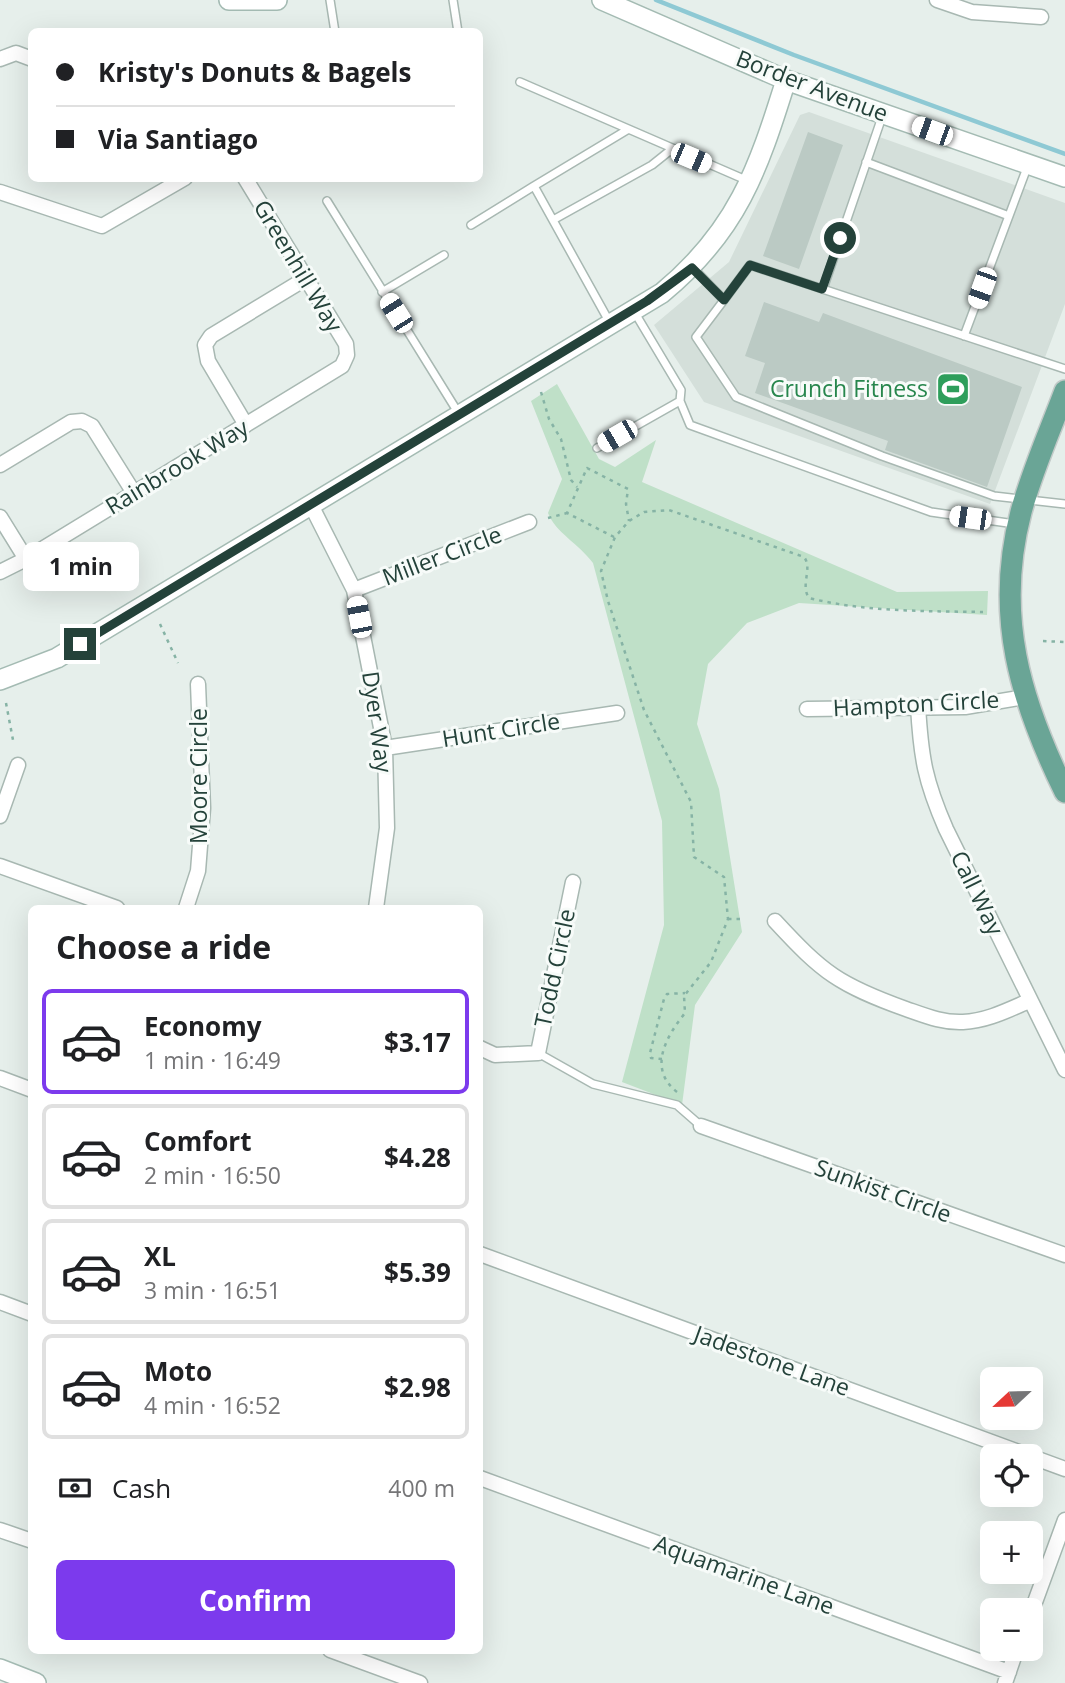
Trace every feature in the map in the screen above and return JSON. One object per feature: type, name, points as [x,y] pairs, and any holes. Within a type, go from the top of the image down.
[{"type":"main road","points":[[1065,391],[1026,498],[1011,581],[1015,654],[1025,697],[1038,736],[1065,792]]},
{"type":"street","points":[[229,0],[277,0]]},
{"type":"street","name":"Border Avenue","points":[[602,0],[786,79],[1065,177]]},
{"type":"street","points":[[937,0],[972,12],[1041,17]]},
{"type":"street","points":[[0,59],[16,53],[28,58]]},
{"type":"street","points":[[0,680],[57,658],[662,293],[692,268],[725,226],[762,156],[786,79]]},
{"type":"street","points":[[1,197],[102,226],[178,182]]},
{"type":"street","name":"Greenhill Way","points":[[247,182],[346,344],[347,355]]},
{"type":"street","points":[[246,425],[208,360],[205,345],[211,336],[305,279]]},
{"type":"street","name":"Rainbrook Way","points":[[0,572],[26,559],[342,366],[347,355]]},
{"type":"street","points":[[0,465],[71,422],[82,421],[92,426],[134,493]]},
{"type":"street","name":"Dyer Way","points":[[311,505],[354,590],[386,748],[387,828],[376,905]]},
{"type":"street","points":[[0,517],[26,559]]},
{"type":"street","name":"Miller Circle","points":[[354,590],[529,522]]},
{"type":"street","name":"Moore Circle","points":[[187,905],[198,871],[203,808],[198,684]]},
{"type":"street","name":"Hampton Circle","points":[[807,709],[965,707],[1025,697]]},
{"type":"street","name":"Call Way","points":[[918,706],[920,744],[929,790],[1065,1070]]},
{"type":"street","name":"Hunt Circle","points":[[386,748],[617,713]]},
{"type":"street","points":[[0,816],[18,765]]},
{"type":"street","points":[[0,866],[109,905]]},
{"type":"street","name":"Todd Circle","points":[[538,1053],[573,882]]},
{"type":"street","points":[[775,921],[812,962],[835,980],[861,993],[944,1022],[988,1018],[1030,1001]]},
{"type":"street","points":[[483,1049],[495,1055],[538,1053]]},
{"type":"street","points":[[0,1078],[28,1088]]},
{"type":"street","name":"Sunkist Circle","points":[[701,1126],[1065,1255]]},
{"type":"street","name":"Jadestone Lane","points":[[483,1255],[1065,1469]]},
{"type":"street","points":[[0,1302],[28,1312]]},
{"type":"street","name":"Aquamarine Lane","points":[[483,1479],[1007,1677]]},
{"type":"street","points":[[1036,1598],[1065,1520]]},
{"type":"street","points":[[0,1530],[28,1540]]},
{"type":"street","points":[[341,1654],[420,1683]]},
{"type":"street","points":[[0,1670],[36,1683]]},
{"type":"lane","points":[[330,0],[334,28]]},
{"type":"lane","points":[[453,0],[457,28]]},
{"type":"lane","points":[[520,82],[750,181]]},
{"type":"lane","points":[[822,289],[883,114]]},
{"type":"lane","points":[[471,225],[627,130]]},
{"type":"lane","points":[[553,220],[652,165],[672,149]]},
{"type":"lane","points":[[866,162],[1009,216]]},
{"type":"lane","points":[[964,336],[1028,164]]},
{"type":"lane","points":[[534,186],[611,323]]},
{"type":"lane","points":[[327,201],[459,415]]},
{"type":"lane","points":[[382,292],[444,255]]},
{"type":"lane","points":[[1065,369],[750,265],[696,337],[736,397],[796,423],[994,496],[1065,504]]},
{"type":"lane","points":[[692,268],[724,300]]},
{"type":"lane","points":[[633,310],[681,390],[680,401],[690,425],[931,513],[1019,525]]},
{"type":"lane","points":[[597,448],[680,401]]},
{"type":"lane","points":[[538,1053],[593,1084],[677,1105],[701,1126]]},
{"type":"path","points":[[541,392],[549,419],[561,439],[571,480],[577,487]]},
{"type":"path","points":[[567,513],[587,468],[626,487],[629,521]]},
{"type":"path","points":[[680,1094],[664,1080],[661,1073],[662,1059],[671,1035],[685,1013],[685,993],[711,962],[728,919],[724,877],[717,870],[702,863],[693,852],[691,802],[677,770],[656,737],[641,702],[608,601],[601,571],[615,537],[629,521],[649,511],[669,510],[804,557],[808,564],[806,595],[825,602],[908,610],[983,612]]},
{"type":"path","points":[[548,518],[567,513],[615,537]]},
{"type":"path","points":[[160,624],[178,663]]},
{"type":"path","points":[[1043,641],[1065,642]]},
{"type":"path","points":[[636,704],[641,702]]},
{"type":"path","points":[[6,703],[13,740]]},
{"type":"path","points":[[728,919],[742,919]]},
{"type":"path","points":[[662,1059],[651,1058],[650,1053],[664,999],[667,994],[685,993]]},
{"type":"shaded area","points":[[809,112],[1065,203],[1065,304],[990,504],[704,402],[654,325],[729,262],[800,115]]},
{"type":"green space","points":[[557,384],[599,459],[615,467],[656,440],[642,482],[897,592],[988,591],[987,615],[799,603],[747,623],[708,664],[697,724],[719,789],[742,932],[695,1005],[682,1105],[622,1082],[664,925],[662,821],[593,563],[556,526],[548,513],[562,479],[531,401]]},
{"type":"building","points":[[808,132],[843,145],[799,269],[763,256]]},
{"type":"building","points":[[764,302],[819,322],[823,313],[1022,387],[987,487],[885,450],[888,441],[755,393],[765,363],[745,356]]},
{"type":"waterway","points":[[656,0],[794,55],[1065,154]]},
{"type":"place","name":"Crunch Fitness","points":[[953,389]]},
{"type":"route","points":[[80,644],[662,293],[692,268],[724,300],[750,265],[822,289],[840,238]]}]
